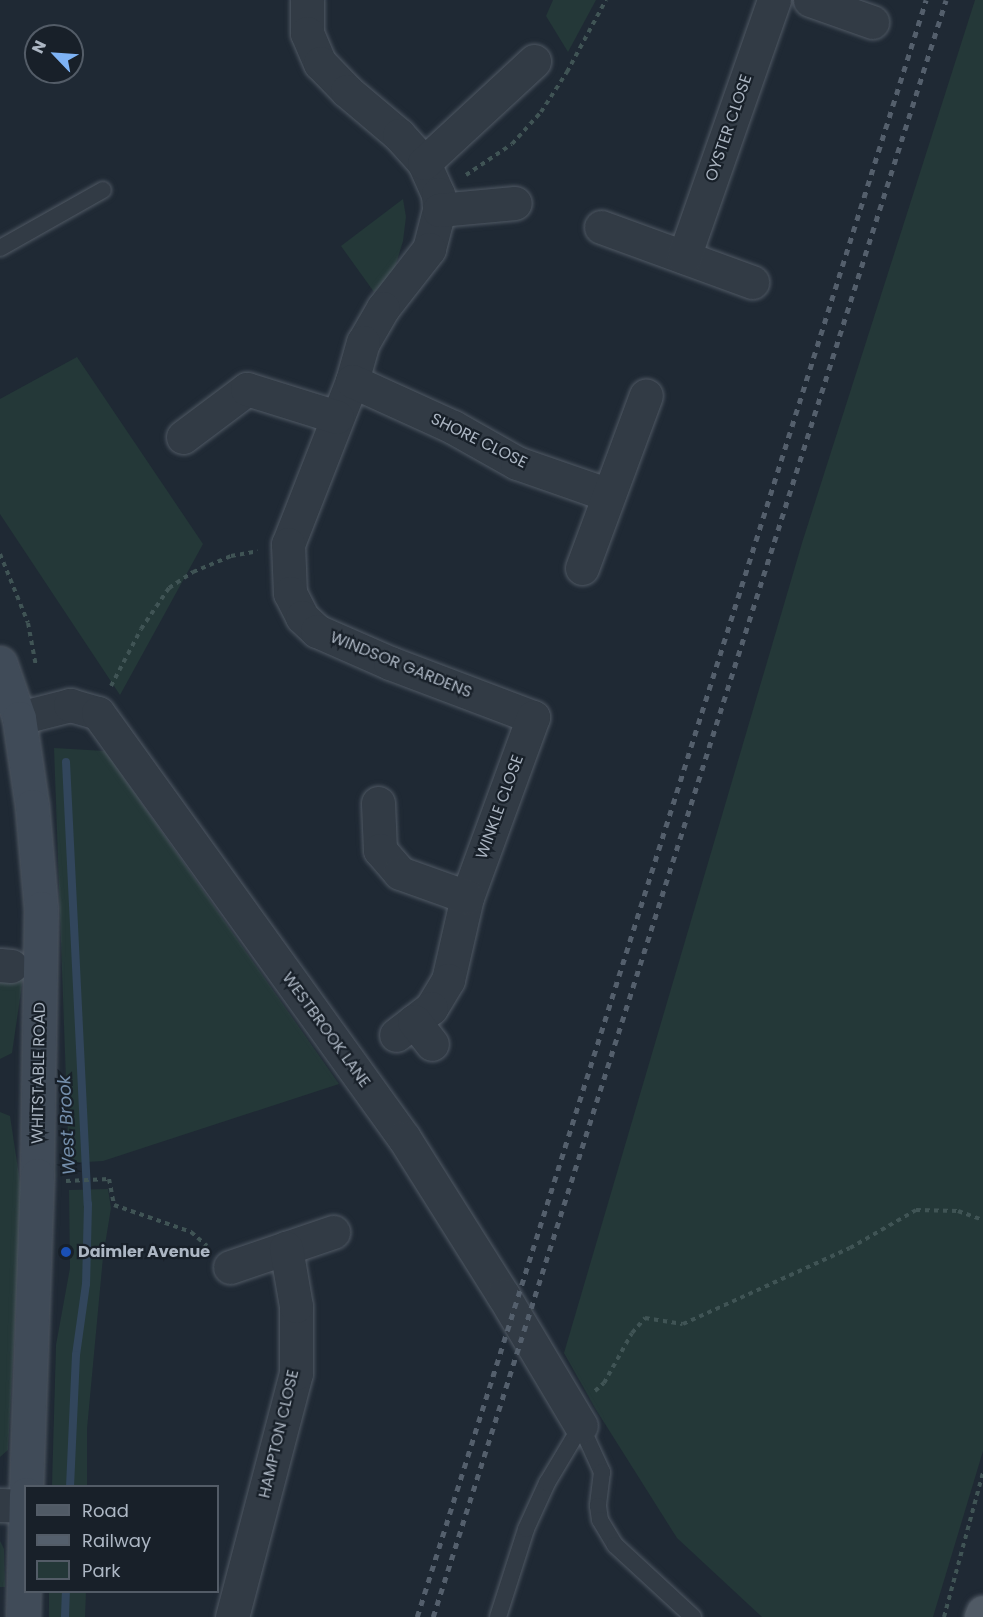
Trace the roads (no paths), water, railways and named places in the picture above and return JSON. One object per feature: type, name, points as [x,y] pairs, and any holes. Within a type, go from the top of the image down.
[{"type":"main road","name":"WHITSTABLE ROAD","points":[[0,663],[32,714],[32,806],[41,908],[37,1175],[26,1485]]},
{"type":"main road","points":[[23,1617],[24,1562]]},
{"type":"main road","points":[[981,1617],[983,1612]]},
{"type":"street","name":"WINDSOR GARDENS","points":[[307,0],[307,33],[320,63],[347,91],[399,135],[424,163],[438,194],[439,210],[429,249],[383,308],[363,342],[352,381],[288,544],[290,593],[302,617],[317,631],[390,663],[533,717]]},
{"type":"street","name":"OYSTER CLOSE","points":[[684,257],[774,0]]},
{"type":"street","points":[[810,0],[872,22]]},
{"type":"street","points":[[424,163],[534,61]]},
{"type":"street","points":[[439,210],[515,203]]},
{"type":"street","points":[[601,227],[752,282]]},
{"type":"street","name":"SHORE CLOSE","points":[[352,381],[453,427],[517,463],[609,495]]},
{"type":"street","points":[[183,437],[247,389],[337,417]]},
{"type":"street","points":[[582,568],[646,395]]},
{"type":"street","name":"WESTBROOK LANE","points":[[32,714],[70,705],[98,713],[404,1138],[503,1295],[576,1418]]},
{"type":"street","name":"WINKLE CLOSE","points":[[414,1033],[448,980],[466,897],[533,717]]},
{"type":"street","points":[[378,803],[380,850],[399,873],[466,897]]},
{"type":"street","points":[[230,1267],[333,1233]]},
{"type":"street","name":"HAMPTON CLOSE","points":[[232,1617],[296,1373],[296,1306],[286,1248]]},
{"type":"street","points":[[0,1505],[24,1506]]},
{"type":"lane","points":[[0,248],[103,190]]},
{"type":"lane","points":[[498,1617],[526,1529],[576,1418]]},
{"type":"lane","points":[[576,1418],[602,1472],[600,1520],[615,1545],[693,1617]]},
{"type":"waterway","name":"West Brook","points":[[66,762],[88,1204],[86,1284],[76,1355],[70,1485]]},
{"type":"waterway","name":"West Brook","points":[[65,1617],[66,1593]]},
{"type":"railway","points":[[417,1617],[926,0]]},
{"type":"railway","points":[[433,1617],[946,0]]},
{"type":"place","name":"Daimler Avenue","points":[[66,1252]]}]
